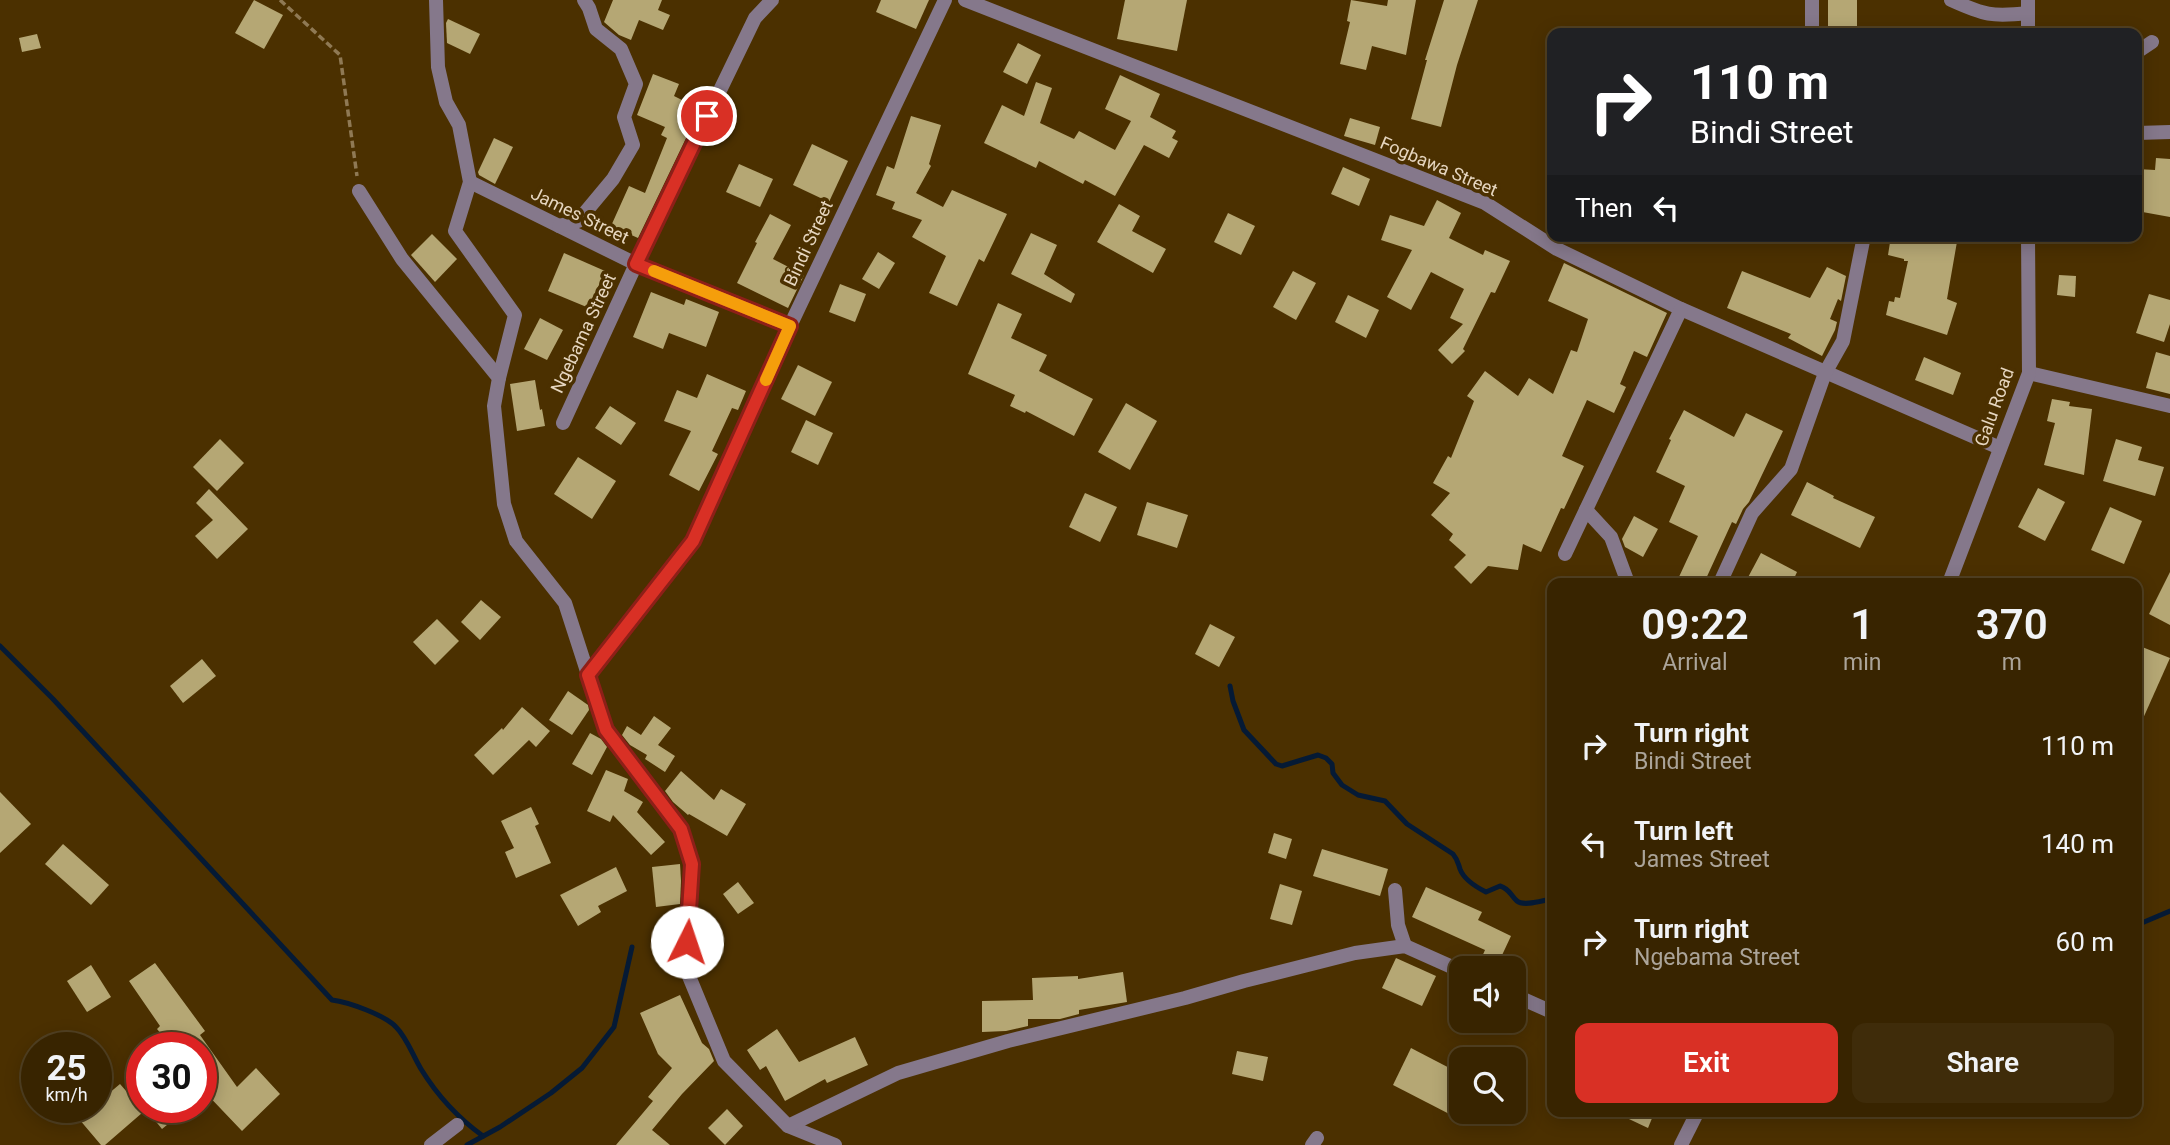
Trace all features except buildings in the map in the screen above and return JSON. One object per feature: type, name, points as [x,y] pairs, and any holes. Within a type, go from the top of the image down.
[{"type":"street","points":[[436,0],[438,67],[446,102],[458,125],[470,182],[455,231],[515,315],[494,406],[504,504],[516,541],[565,603],[606,730],[681,829],[692,864],[686,969],[724,1061],[788,1126],[835,1145]]},
{"type":"street","points":[[559,226],[579,221],[613,179],[633,145],[624,117],[636,84],[621,49],[596,29],[584,0]]},
{"type":"street","name":"Ngebama Street","points":[[563,423],[636,264],[755,18],[772,0]]},
{"type":"street","name":"Bindi Street","points":[[588,675],[693,541],[790,326],[945,0]]},
{"type":"street","name":"Fogbawa Street","points":[[965,0],[1485,204],[1557,249],[1681,309],[2000,448]]},
{"type":"street","points":[[1812,0],[1812,28]]},
{"type":"street","points":[[1951,0],[1974,11],[1996,16],[2028,7],[2028,28]]},
{"type":"street","points":[[2142,49],[2152,42]]},
{"type":"street","points":[[2142,134],[2170,132]]},
{"type":"street","name":"James Street","points":[[470,182],[636,264],[790,326]]},
{"type":"street","points":[[359,191],[402,259],[499,378]]},
{"type":"street","points":[[1722,578],[1752,513],[1791,469],[1825,373],[1843,341],[1863,242]]},
{"type":"street","name":"Galu Road","points":[[1951,578],[2029,373],[2028,242]]},
{"type":"street","points":[[1565,554],[1681,309]]},
{"type":"street","points":[[2029,373],[2170,406]]},
{"type":"street","points":[[1586,510],[1611,537],[1626,578]]},
{"type":"street","points":[[1395,890],[1398,925],[1405,946]]},
{"type":"street","points":[[788,1126],[898,1073],[1008,1041],[1355,953],[1405,946],[1449,966]]},
{"type":"street","points":[[1526,1000],[1547,1010]]},
{"type":"street","points":[[1681,1145],[1695,1117]]},
{"type":"street","points":[[431,1145],[457,1125]]},
{"type":"path","points":[[280,0],[340,55],[359,191]]},
{"type":"waterway","points":[[0,646],[53,699],[332,1000],[384,1018],[400,1031],[421,1069],[441,1097],[483,1136]]},
{"type":"waterway","points":[[1230,686],[1244,730],[1276,764],[1282,766],[1318,755],[1326,758],[1332,764],[1333,773],[1342,785],[1358,795],[1385,801],[1407,824],[1453,854],[1464,877],[1478,888],[1486,892],[1503,887],[1520,903],[1547,900]]},
{"type":"waterway","points":[[2142,923],[2170,911]]},
{"type":"waterway","points":[[467,1145],[551,1093],[582,1068],[614,1027],[632,947]]},
{"type":"slow traffic","points":[[654,271],[790,326],[766,380]]},
{"type":"route","points":[[687,942],[692,864],[681,829],[606,730],[588,675],[693,541],[790,326],[636,264],[707,116]]}]
